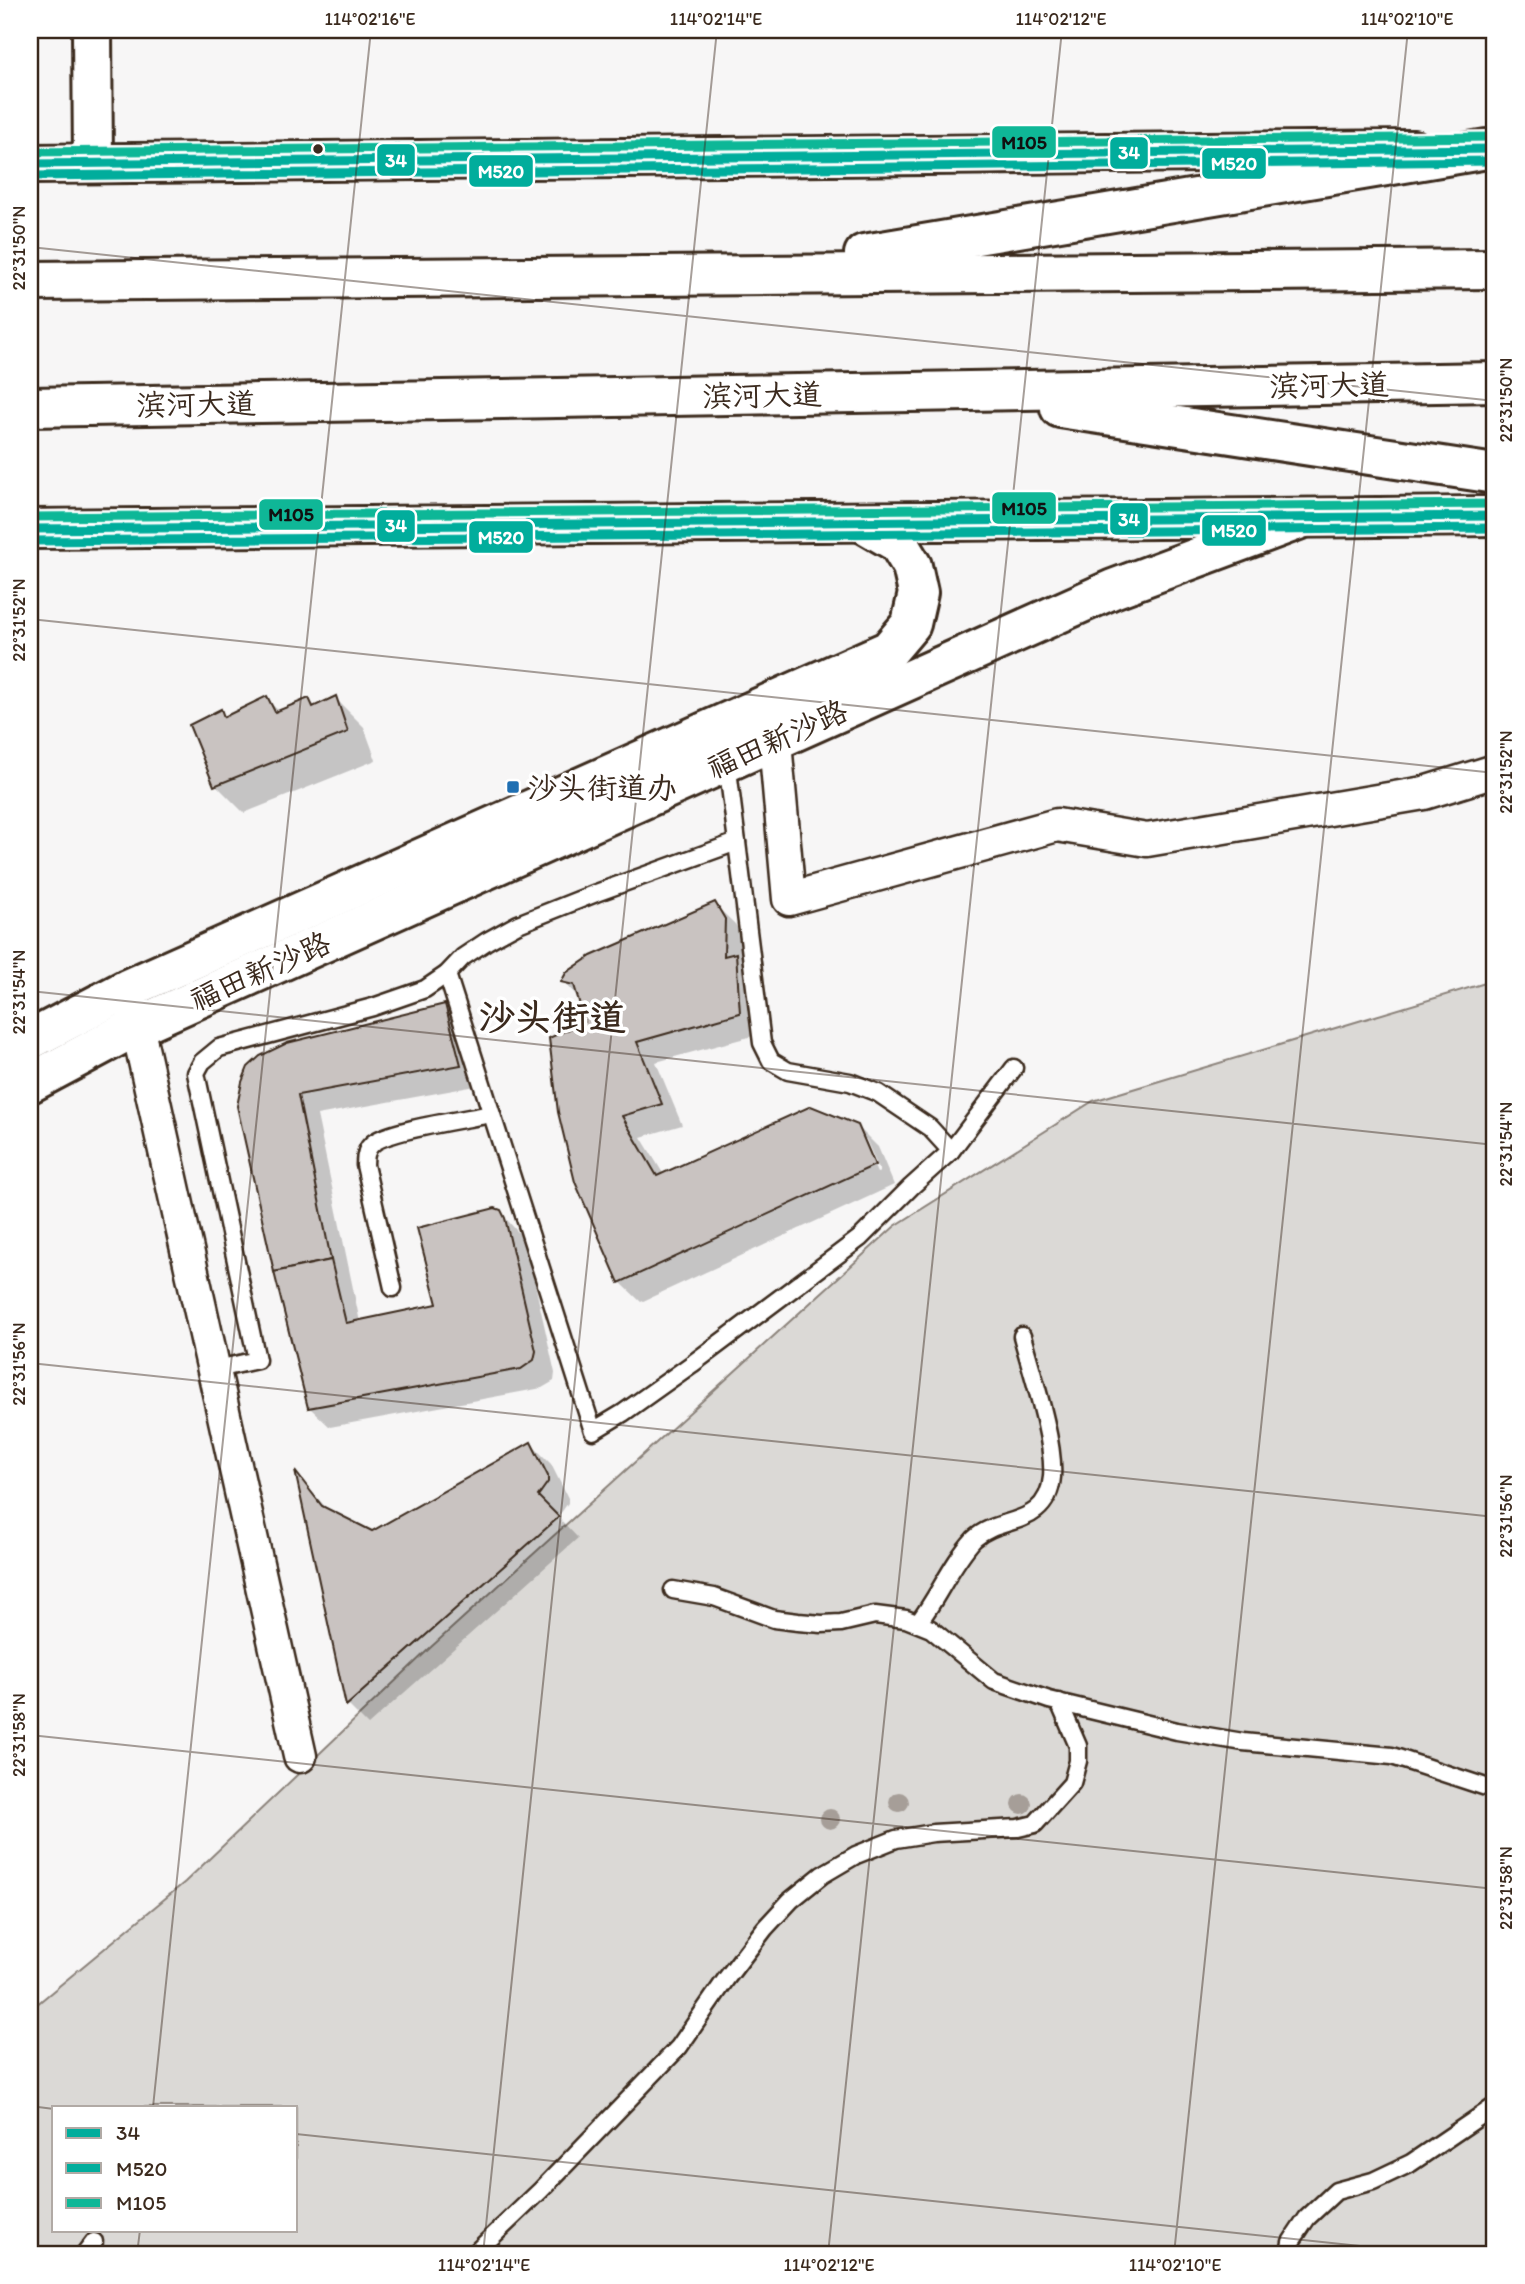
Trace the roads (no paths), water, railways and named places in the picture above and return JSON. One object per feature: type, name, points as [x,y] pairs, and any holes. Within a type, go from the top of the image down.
[{"type":"main road","points":[[92,30],[93,163]]},
{"type":"main road","points":[[30,164],[1491,149]]},
{"type":"main road","points":[[749,274],[1491,149]]},
{"type":"main road","points":[[30,281],[1495,269]]},
{"type":"main road","name":"滨河大道","points":[[30,407],[1495,382]]},
{"type":"main road","points":[[951,391],[1495,474]]},
{"type":"main road","points":[[30,529],[1495,516]]},
{"type":"main road","name":"福田新沙路","points":[[30,1040],[129,988],[727,741],[775,740],[1113,589],[1303,518]]},
{"type":"main road","name":"福田新沙路","points":[[30,1083],[137,1026],[727,741],[771,701],[889,650],[911,624],[918,593],[912,566],[898,542],[862,522]]},
{"type":"street","points":[[771,701],[789,899],[1057,825],[1147,840],[1424,793],[1495,771]]},
{"type":"street","points":[[129,988],[300,1756]]},
{"type":"lane","points":[[727,741],[762,1043],[771,1061],[788,1071],[850,1082],[878,1093],[930,1128],[951,1151]]},
{"type":"lane","points":[[214,1370],[257,1360],[196,1073],[202,1062],[219,1048],[373,1007],[425,989],[487,940],[518,924],[737,842]]},
{"type":"lane","points":[[447,974],[593,1431],[692,1364],[860,1238],[911,1186],[951,1151],[1014,1068]]},
{"type":"lane","points":[[393,1288],[365,1156],[372,1144],[389,1135],[491,1114]]},
{"type":"lane","points":[[918,1623],[933,1603],[959,1557],[976,1537],[1001,1523],[1036,1510],[1046,1497],[1052,1478],[1051,1455],[1022,1336]]},
{"type":"lane","points":[[673,1590],[714,1597],[774,1619],[822,1625],[875,1615],[906,1619],[931,1629],[994,1681],[1059,1702],[1177,1731],[1243,1742],[1392,1756],[1495,1790]]},
{"type":"lane","points":[[474,2254],[541,2190],[679,2047],[765,1928],[791,1900],[822,1875],[856,1855],[896,1839],[933,1833],[1018,1828],[1035,1824],[1072,1783],[1079,1761],[1078,1746],[1059,1702]]},
{"type":"lane","points":[[1289,2254],[1291,2242],[1307,2218],[1336,2191],[1373,2180],[1411,2163],[1495,2106]]},
{"type":"place","name":"沙头街道办","points":[[513,787]]},
{"type":"district","name":"沙头街道","points":[[552,1017]]}]
